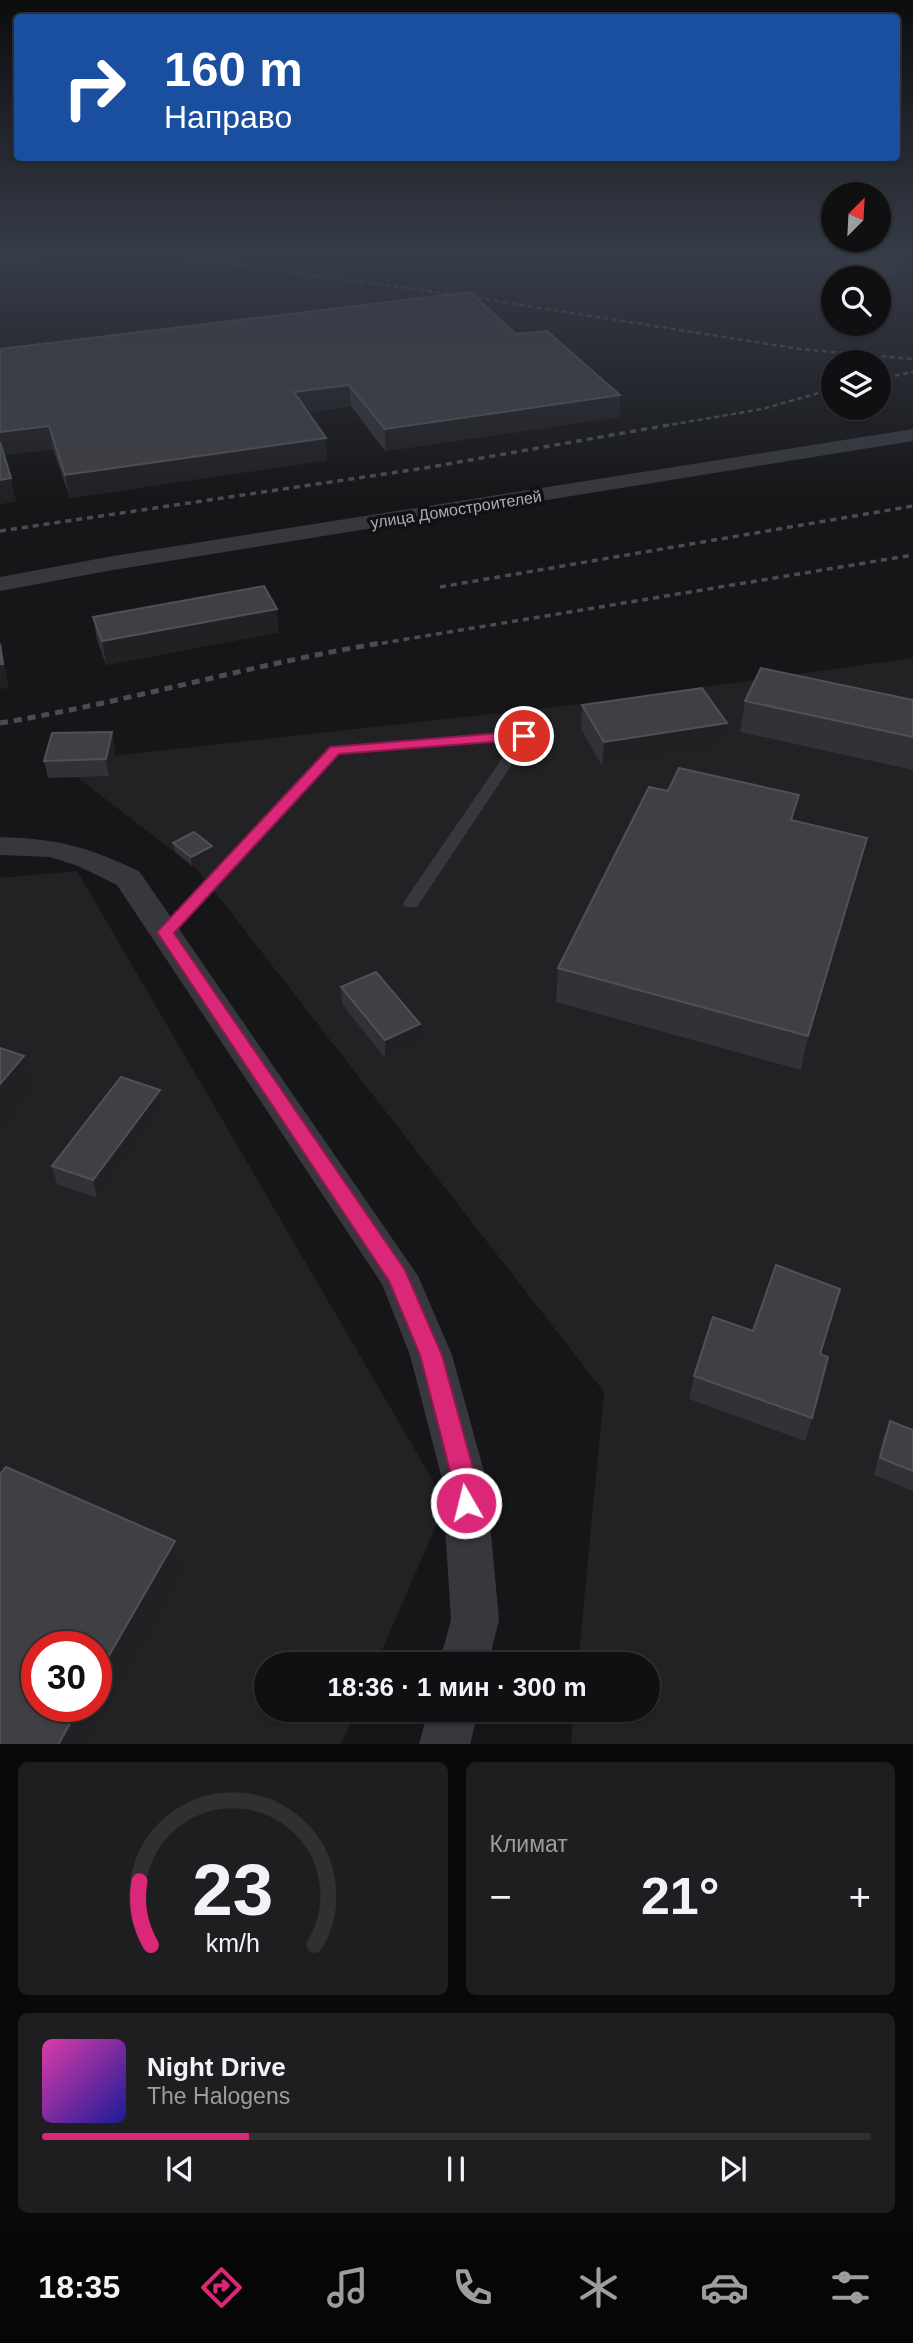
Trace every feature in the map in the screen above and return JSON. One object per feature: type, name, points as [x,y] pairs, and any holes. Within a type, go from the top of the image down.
[{"type":"street","name":"улица Домостроителей","points":[[0,584],[113,563],[913,435]]},
{"type":"street","points":[[0,846],[52,848],[88,859],[128,878],[398,1276],[431,1355],[464,1479],[475,1620],[467,1652]]},
{"type":"street","points":[[444,1744],[450,1722]]},
{"type":"lane","points":[[165,932],[335,750],[524,736],[411,903]]},
{"type":"shaded area","points":[[913,658],[913,1744],[571,1744],[573,1722],[660,1722],[660,1652],[579,1652],[604,1392],[197,869],[57,762],[591,703]]},
{"type":"shaded area","points":[[77,871],[446,1503],[381,1652],[254,1652],[254,1722],[351,1722],[341,1744],[0,1744],[0,878]]},
{"type":"building","points":[[104,336],[553,336],[620,395],[385,429],[349,385],[294,392],[326,438],[65,475],[49,426],[0,432],[0,349]]},
{"type":"building","points":[[0,442],[11,478],[0,480]]},
{"type":"building","points":[[264,586],[277,609],[102,641],[93,617]]},
{"type":"building","points":[[761,668],[913,700],[913,737],[745,701]]},
{"type":"building","points":[[702,688],[727,723],[604,742],[582,705]]},
{"type":"building","points":[[112,732],[106,759],[44,761],[52,733]]},
{"type":"building","points":[[679,768],[799,795],[791,820],[867,838],[808,1036],[558,968],[649,787],[668,791]]},
{"type":"building","points":[[194,832],[212,846],[191,857],[173,843]]},
{"type":"building","points":[[376,972],[420,1024],[385,1040],[341,987]]},
{"type":"building","points":[[0,1048],[24,1056],[0,1084]]},
{"type":"building","points":[[121,1077],[160,1090],[93,1180],[52,1166]]},
{"type":"building","points":[[776,1265],[840,1289],[820,1354],[828,1357],[812,1418],[694,1376],[713,1317],[753,1331]]},
{"type":"building","points":[[890,1421],[913,1430],[913,1471],[880,1458]]},
{"type":"building","points":[[6,1467],[175,1541],[112,1650],[112,1631],[21,1631],[21,1722],[71,1722],[59,1744],[0,1744],[0,1474]]},
{"type":"railway","points":[[720,336],[800,349],[913,359]]},
{"type":"railway","points":[[891,376],[913,372]]},
{"type":"railway","points":[[664,426],[762,409],[821,392]]},
{"type":"railway","points":[[0,531],[425,468],[674,424]]},
{"type":"railway","points":[[440,587],[913,506]]},
{"type":"railway","points":[[371,645],[913,555]]},
{"type":"railway","points":[[0,723],[96,705],[285,661],[381,643]]},
{"type":"route","points":[[466,1503],[464,1479],[431,1355],[398,1276],[165,932],[335,750],[524,736]]}]
